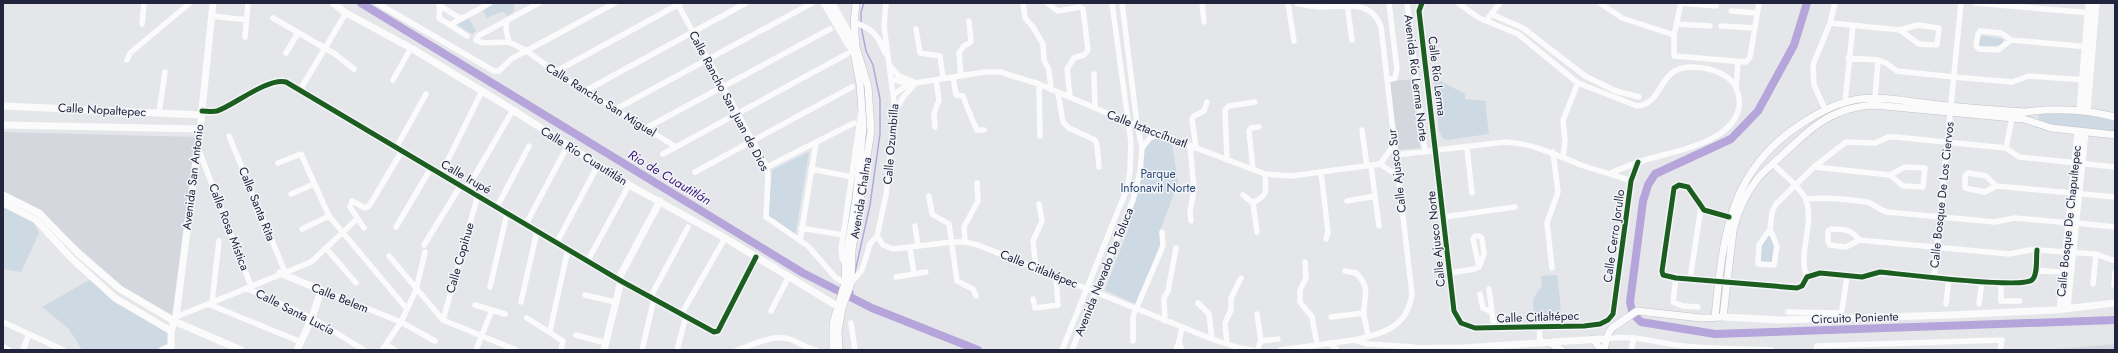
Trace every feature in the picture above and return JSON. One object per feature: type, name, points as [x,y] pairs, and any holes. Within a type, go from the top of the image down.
[{"type":"street","points":[[142,24],[144,3]]},
{"type":"street","points":[[127,60],[130,53],[190,3]]},
{"type":"street","name":"Avenida San Antonio","points":[[171,347],[171,331],[175,319],[198,146],[213,3]]},
{"type":"street","points":[[245,37],[248,3]]},
{"type":"street","name":"Calle Río Cuautitlán","points":[[333,3],[346,13],[411,48],[513,110],[568,147],[629,185],[725,238],[788,278],[837,306]]},
{"type":"street","points":[[377,3],[494,71],[502,69],[512,59],[615,3]]},
{"type":"street","points":[[450,25],[490,3]]},
{"type":"street","points":[[507,20],[506,29],[509,42],[480,43],[476,40],[478,36],[533,5],[539,3]]},
{"type":"street","points":[[585,91],[746,3]]},
{"type":"street","points":[[616,109],[812,3]]},
{"type":"street","points":[[824,3],[852,51]]},
{"type":"street","points":[[832,3],[852,51]]},
{"type":"street","points":[[663,154],[852,51],[860,24],[856,3]]},
{"type":"street","name":"Calle Ozumbilla","points":[[877,236],[886,195],[896,110],[892,79],[888,64],[884,26],[886,3]]},
{"type":"street","points":[[1023,3],[1026,18],[1034,27],[1043,44],[1044,60],[1049,70],[1051,90]]},
{"type":"street","points":[[1047,3],[1058,11],[1080,7],[1083,9],[1088,50],[1084,56],[1074,58],[1067,69],[1070,97]]},
{"type":"street","name":"Avenida Nevado De Toluca","points":[[1062,350],[1128,186],[1131,142],[1112,3]]},
{"type":"street","name":"Avenida Nevado De Toluca","points":[[1072,350],[1133,200],[1140,172],[1142,148],[1137,124],[1122,3]]},
{"type":"street","points":[[1202,3],[1204,22]]},
{"type":"street","points":[[1288,3],[1294,41]]},
{"type":"street","name":"Calle Ajusco Sur","points":[[1297,3],[1312,5],[1362,5],[1376,15],[1381,27],[1412,294],[1408,311],[1395,327],[1386,332],[1354,340]]},
{"type":"street","points":[[1387,80],[1395,78],[1397,74],[1389,3]]},
{"type":"street","name":"Avenida Río Lerma Norte","points":[[1407,3],[1425,152]]},
{"type":"street","name":"Calle Río Lerma","points":[[1422,3],[1419,11],[1437,151]]},
{"type":"street","points":[[1458,3],[1485,22],[1518,34],[1578,83],[1637,106],[1645,105],[1651,102],[1666,77],[1682,68],[1693,67],[1722,74],[1729,78],[1736,88]]},
{"type":"street","points":[[1485,22],[1500,3]]},
{"type":"street","points":[[1600,3],[1622,18],[1674,35]]},
{"type":"street","points":[[1716,6],[1681,3],[1674,35],[1674,56],[1738,62],[1748,61],[1759,3]]},
{"type":"street","points":[[1825,109],[1814,85],[1812,75],[1813,66],[1830,23],[1835,3]]},
{"type":"street","name":"Calle Bosque De Los Ciervos","points":[[1934,276],[1941,218],[1961,3]]},
{"type":"street","points":[[1975,3],[2092,13]]},
{"type":"street","points":[[2089,3],[2092,13]]},
{"type":"street","points":[[2083,111],[2092,13],[2096,3]]},
{"type":"street","points":[[461,19],[439,4],[438,16],[467,36]]},
{"type":"street","points":[[555,72],[679,4]]},
{"type":"street","name":"Calle Rancho San Juan de Dios","points":[[679,4],[722,87],[767,167],[766,217],[816,253],[836,278],[848,287]]},
{"type":"street","points":[[1347,4],[1352,40]]},
{"type":"street","points":[[1731,11],[1756,13]]},
{"type":"street","points":[[300,90],[346,13]]},
{"type":"street","points":[[1491,14],[1523,28],[1585,76],[1616,91],[1639,98]]},
{"type":"street","points":[[212,16],[247,20]]},
{"type":"street","points":[[273,18],[335,54],[354,69]]},
{"type":"street","points":[[961,76],[959,53],[964,46],[971,42],[969,21]]},
{"type":"street","points":[[1830,23],[1900,30],[1913,25],[1939,28],[1937,45],[1919,44],[1900,30]]},
{"type":"street","points":[[860,24],[872,30],[879,39],[888,64],[899,76],[916,83],[904,96],[896,110]]},
{"type":"street","points":[[1676,24],[1710,26]]},
{"type":"street","points":[[1845,102],[1848,58],[1853,25]]},
{"type":"street","points":[[1721,26],[1754,28]]},
{"type":"street","points":[[646,128],[830,29]]},
{"type":"street","points":[[916,29],[920,53],[940,56],[943,78]]},
{"type":"street","points":[[2011,40],[1998,50],[1979,49],[1976,46],[1980,31],[2001,33],[2011,40],[2089,47]]},
{"type":"street","points":[[286,53],[298,33]]},
{"type":"street","name":"Calle Rancho San Miguel","points":[[509,42],[527,51],[555,72],[676,147]]},
{"type":"street","points":[[394,80],[411,48]]},
{"type":"street","name":"Avenida Chalma","points":[[833,350],[832,323],[837,306],[848,287],[846,265],[858,173],[863,108],[852,51]]},
{"type":"street","name":"Avenida Chalma","points":[[839,350],[838,332],[842,308],[848,287],[852,250],[871,130],[868,86],[852,51]]},
{"type":"street","points":[[1551,61],[1556,55]]},
{"type":"street","points":[[1848,58],[1878,60],[1886,63],[1897,71],[1954,77],[2012,82],[2029,76],[2086,80]]},
{"type":"street","points":[[1874,102],[1878,60]]},
{"type":"street","points":[[1611,173],[1638,162],[1716,137],[1728,128],[1738,111],[1739,104],[1736,88],[1738,62]]},
{"type":"street","points":[[159,113],[165,72]]},
{"type":"street","name":"Calle Iztaccíhuatl","points":[[892,79],[909,84],[943,78],[1000,72],[1039,84],[1128,122],[1137,124],[1265,174],[1291,176],[1380,164]]},
{"type":"street","points":[[1094,74],[1095,108]]},
{"type":"street","points":[[953,77],[955,93],[963,96],[966,108],[972,116],[977,130],[984,130]]},
{"type":"street","points":[[935,127],[934,113],[939,100],[936,80]]},
{"type":"street","name":"Calle Irupé","points":[[202,113],[217,111],[246,94],[282,81],[300,90],[396,148],[462,185],[507,214],[716,333],[756,257]]},
{"type":"street","points":[[1563,157],[1565,141],[1563,120],[1578,83]]},
{"type":"street","name":"Calle Iztaccíhuatl","points":[[894,94],[909,84]]},
{"type":"street","points":[[1039,84],[1040,136]]},
{"type":"street","points":[[695,172],[852,87]]},
{"type":"street","points":[[441,174],[482,92]]},
{"type":"street","points":[[1058,93],[1063,122],[1069,128],[1095,140],[1098,145],[1099,167]]},
{"type":"street","points":[[396,148],[426,94]]},
{"type":"street","points":[[1196,148],[1192,119],[1194,116],[1204,111],[1207,102]]},
{"type":"street","points":[[1227,160],[1225,110],[1229,106],[1255,102]]},
{"type":"street","points":[[1719,317],[1729,217],[1738,194],[1749,173],[1781,138],[1825,109],[1845,102],[1874,102],[2024,119],[2051,128],[2115,135]]},
{"type":"street","points":[[1723,281],[1737,217],[1758,178],[1811,129],[1830,117],[1845,110],[1874,102]]},
{"type":"street","name":"Calle Nopaltepec","points":[[3,106],[159,113],[202,113]]},
{"type":"street","points":[[846,265],[841,255],[843,235],[858,129],[863,108]]},
{"type":"street","points":[[1951,110],[2025,112],[2040,109],[2083,111],[2115,117]]},
{"type":"street","points":[[2038,124],[2037,114],[2040,109]]},
{"type":"street","points":[[467,189],[513,110]]},
{"type":"street","points":[[2006,148],[2012,118]]},
{"type":"street","points":[[1806,121],[1811,129]]},
{"type":"street","points":[[767,167],[854,123]]},
{"type":"street","name":"Calle Nopaltepec","points":[[3,125],[200,129]]},
{"type":"street","points":[[1254,170],[1249,131],[1251,128],[1259,127]]},
{"type":"street","points":[[1362,130],[1375,196],[1379,226]]},
{"type":"street","name":"Calle Bosque De Chapultepec","points":[[2064,309],[2078,163],[2078,132]]},
{"type":"street","name":"Calle Bosque De Chapultepec","points":[[2078,163],[2086,133]]},
{"type":"street","points":[[1142,148],[1150,138],[1162,134]]},
{"type":"street","name":"Calle Santa Rita","points":[[229,136],[283,272]]},
{"type":"street","points":[[1770,229],[1777,246],[1774,265],[1758,264],[1760,245],[1770,229],[1772,212],[1776,204],[1814,167],[1846,142],[1875,143],[1888,138],[1896,137],[2006,148],[2019,157],[2115,167]]},
{"type":"street","points":[[1395,155],[1467,148],[1505,142],[1523,143],[1553,152],[1600,172],[1611,173],[1631,181]]},
{"type":"street","points":[[800,241],[816,143]]},
{"type":"street","points":[[1190,145],[1194,190],[1190,211],[1191,221]]},
{"type":"street","name":"Calle Rosa Mística","points":[[198,146],[249,287]]},
{"type":"street","points":[[497,207],[529,146]]},
{"type":"street","points":[[1394,146],[1380,164],[1398,176]]},
{"type":"street","points":[[526,224],[568,147]]},
{"type":"street","points":[[1467,148],[1472,193]]},
{"type":"street","points":[[364,228],[350,207],[352,201],[365,208],[369,206],[402,151]]},
{"type":"street","name":"Calle Ajusco Norte","points":[[1437,151],[1454,311],[1461,323]]},
{"type":"street","points":[[1552,268],[1547,223],[1558,192],[1553,152]]},
{"type":"street","points":[[278,163],[301,154],[329,216],[407,309]]},
{"type":"street","name":"Calle Cerro Jorullo","points":[[1613,314],[1631,181],[1638,162]]},
{"type":"street","points":[[1729,217],[1713,214],[1700,206],[1688,187],[1679,185],[1674,188],[1662,270],[1663,275],[1676,278],[1797,288],[1802,286],[1807,277],[1805,268],[1808,210],[1806,199],[1773,164]]},
{"type":"street","points":[[557,242],[598,166]]},
{"type":"street","points":[[1814,167],[1890,175],[1903,186],[1923,187],[1925,168],[1905,166],[1890,175]]},
{"type":"street","points":[[396,227],[431,168]]},
{"type":"street","points":[[811,169],[852,177]]},
{"type":"street","points":[[1321,172],[1328,232],[1326,239]]},
{"type":"street","points":[[1749,173],[1758,178]]},
{"type":"street","points":[[1996,186],[1986,176],[1968,173],[1965,176],[1964,186],[1966,189],[1985,192],[1996,186],[2115,197]]},
{"type":"street","points":[[1253,203],[1263,197],[1266,193],[1265,174]]},
{"type":"street","points":[[965,242],[964,227],[978,201],[977,183]]},
{"type":"street","points":[[292,194],[314,184]]},
{"type":"street","points":[[424,245],[462,185]]},
{"type":"street","points":[[588,260],[629,185]]},
{"type":"street","points":[[3,195],[39,213],[78,253],[120,289],[175,319],[241,350]]},
{"type":"street","points":[[1243,195],[1253,203],[1257,232]]},
{"type":"street","name":"Calle Copihue","points":[[443,320],[478,196]]},
{"type":"street","points":[[929,196],[932,214],[949,224],[957,281],[972,289],[976,296]]},
{"type":"street","points":[[1347,201],[1375,196]]},
{"type":"street","points":[[1806,199],[1816,198],[1867,202],[1880,210],[1887,212],[1941,218],[1995,222],[2022,218],[2115,226]]},
{"type":"street","points":[[576,335],[605,347],[620,279],[660,201]]},
{"type":"street","points":[[3,203],[36,220],[72,259],[115,298],[171,331]]},
{"type":"street","points":[[1036,269],[1033,241],[1042,221],[1039,204]]},
{"type":"street","points":[[1690,279],[1700,206]]},
{"type":"street","points":[[1444,217],[1515,207]]},
{"type":"street","points":[[490,287],[507,214]]},
{"type":"street","points":[[302,229],[329,216]]},
{"type":"street","name":"Calle Rosa Mística","points":[[175,319],[283,272],[311,262],[357,219]]},
{"type":"street","points":[[915,226],[918,246]]},
{"type":"street","points":[[642,350],[653,298],[688,227]]},
{"type":"street","points":[[801,228],[843,235]]},
{"type":"street","points":[[1859,240],[1854,233],[1849,230],[1831,229],[1828,231],[1828,242],[1830,245],[1846,247],[1859,240],[2009,254],[2029,250],[2096,254],[2115,261]]},
{"type":"street","points":[[521,302],[537,231]]},
{"type":"street","points":[[1133,341],[1133,316],[1138,309],[1163,246],[1162,232]]},
{"type":"street","points":[[848,287],[870,244],[877,236]]},
{"type":"street","name":"Calle Citlaltépec","points":[[877,236],[883,245],[888,248],[910,248],[952,242],[965,242],[1096,291],[1182,328],[1227,344],[1252,350]]},
{"type":"street","points":[[1475,236],[1482,238],[1484,254],[1479,267],[1473,239],[1475,236]]},
{"type":"street","points":[[677,350],[684,314],[725,238]]},
{"type":"street","points":[[219,241],[210,303],[301,342]]},
{"type":"street","points":[[326,248],[356,283]]},
{"type":"street","points":[[910,248],[914,274]]},
{"type":"street","points":[[1165,321],[1164,298],[1168,291],[1176,248]]},
{"type":"street","points":[[550,331],[568,249]]},
{"type":"street","points":[[1807,277],[1820,273],[1862,277],[1880,272],[2001,283],[2027,282],[2032,280],[2035,270],[2037,250]]},
{"type":"street","points":[[395,350],[384,347],[401,322],[416,290],[425,252]]},
{"type":"street","points":[[72,259],[78,253]]},
{"type":"street","points":[[2093,284],[2096,254]]},
{"type":"street","points":[[389,256],[416,290],[443,320],[516,350]]},
{"type":"street","points":[[1305,262],[1306,278],[1300,290],[1300,302],[1312,317],[1317,344]]},
{"type":"street","points":[[1450,273],[1479,267]]},
{"type":"street","points":[[2035,270],[2058,272]]},
{"type":"street","points":[[1345,271],[1356,273],[1365,284],[1367,293],[1364,313],[1368,337]]},
{"type":"street","name":"Calle Belem","points":[[283,272],[321,290],[401,322],[435,341]]},
{"type":"street","points":[[896,277],[926,272]]},
{"type":"street","points":[[2114,285],[2115,272]]},
{"type":"street","points":[[1033,299],[1035,308],[1058,305],[1056,276]]},
{"type":"street","points":[[1788,312],[1840,313],[1842,310],[1846,276]]},
{"type":"street","points":[[771,311],[788,278]]},
{"type":"street","points":[[1227,344],[1224,322],[1231,310],[1231,298],[1241,278]]},
{"type":"street","points":[[1676,278],[1673,302],[1683,306],[1698,307]]},
{"type":"street","points":[[1946,304],[1949,278]]},
{"type":"street","points":[[1979,304],[1982,281]]},
{"type":"street","points":[[2001,283],[2001,302],[2020,301]]},
{"type":"street","name":"Calle Santa Lucía","points":[[249,287],[312,318],[364,350]]},
{"type":"street","points":[[1489,289],[1494,328]]},
{"type":"street","points":[[297,350],[312,318],[321,290]]},
{"type":"street","points":[[1480,294],[1483,308],[1492,312]]},
{"type":"street","points":[[585,295],[615,302]]},
{"type":"street","points":[[1198,303],[1209,314],[1212,339]]},
{"type":"street","name":"Circuito Poniente","points":[[1607,339],[1612,328],[1633,314],[1701,318],[1719,317],[1818,320],[2064,309],[2115,303]]},
{"type":"street","points":[[475,305],[504,314]]},
{"type":"street","points":[[477,350],[492,310]]},
{"type":"street","points":[[1077,313],[1085,316]]},
{"type":"street","points":[[1331,317],[1364,313]]},
{"type":"street","points":[[1257,350],[1261,341],[1258,314]]},
{"type":"street","name":"Calle Citlaltépec","points":[[1461,323],[1474,328],[1584,326],[1600,324],[1608,320],[1613,314]]},
{"type":"street","points":[[527,318],[550,331],[563,341],[561,350]]},
{"type":"street","points":[[3,322],[60,349]]},
{"type":"street","points":[[851,323],[855,350]]},
{"type":"street","points":[[1539,327],[1540,341]]},
{"type":"street","points":[[1176,350],[1182,328]]},
{"type":"street","points":[[23,350],[29,334]]},
{"type":"street","points":[[1280,350],[1354,340],[1368,344],[1403,345],[1435,350],[1540,341],[1548,342],[1607,339],[1621,336],[1680,348],[1772,350]]},
{"type":"street","points":[[737,350],[779,337],[791,340],[804,348],[816,350]]},
{"type":"street","points":[[1631,350],[1634,338]]},
{"type":"street","points":[[1261,341],[1278,339]]},
{"type":"street","points":[[1593,339],[1602,350],[1607,339]]},
{"type":"street","points":[[1817,348],[2002,340],[2000,350]]},
{"type":"street","points":[[1179,342],[1182,350]]},
{"type":"street","points":[[1337,350],[1338,342]]},
{"type":"street","points":[[1548,342],[1562,350]]},
{"type":"street","points":[[1330,343],[1337,350]]},
{"type":"street","points":[[1656,350],[1658,343]]},
{"type":"street","points":[[3,347],[9,350]]},
{"type":"street","points":[[161,350],[171,347]]},
{"type":"street","points":[[1402,350],[1416,348]]},
{"type":"shaded area","points":[[1411,79],[1420,148],[1396,150],[1389,82]]},
{"type":"shaded area","points":[[3,132],[196,137],[172,315],[120,285],[57,228],[3,192]]},
{"type":"shaded area","points":[[2115,344],[2115,350],[2044,350],[2083,347]]},
{"type":"green space","points":[[492,3],[515,3],[513,12],[507,16],[503,11],[487,18],[483,11]]},
{"type":"green space","points":[[469,18],[476,31],[472,34],[456,24]]},
{"type":"green space","points":[[1978,35],[2003,39],[2003,45],[1977,47]]},
{"type":"green space","points":[[1433,77],[1465,94],[1465,99],[1485,101],[1489,134],[1446,140],[1442,137],[1439,131]]},
{"type":"green space","points":[[2045,108],[2115,120],[2115,134],[2041,124],[2038,115],[2039,111]]},
{"type":"green space","name":"Parque Infonavit Norte","points":[[1155,137],[1172,144],[1178,183],[1159,233],[1163,236],[1138,305],[1105,290],[1130,225],[1125,222],[1140,170],[1140,146]]},
{"type":"green space","points":[[809,152],[795,237],[768,218],[772,170]]},
{"type":"green space","points":[[3,206],[33,221],[39,233],[21,272],[3,269]]},
{"type":"green space","points":[[1769,235],[1774,243],[1772,264],[1758,263],[1760,245]]},
{"type":"green space","points":[[1557,275],[1562,319],[1534,322],[1533,299],[1542,286],[1541,276]]},
{"type":"green space","points":[[91,279],[113,301],[169,333],[170,345],[159,350],[82,350],[69,329],[42,307]]},
{"type":"waterway","name":"Rio de Cuautitlán","points":[[361,3],[803,273],[872,308],[978,350]]},
{"type":"waterway","points":[[861,23],[861,12],[864,3]]},
{"type":"waterway","points":[[1632,311],[1630,302],[1643,201],[1648,185],[1655,174],[1731,139],[1758,111],[1794,45],[1807,3]]},
{"type":"waterway","points":[[855,272],[870,205],[880,134],[880,99],[873,65],[866,51],[861,26]]},
{"type":"waterway","name":"Rio de Cuautitlán","points":[[852,298],[853,291]]},
{"type":"waterway","points":[[1635,316],[1641,322],[1715,334],[2115,320]]},
{"type":"cycle path","points":[[1422,3],[1419,11],[1454,311],[1461,323],[1475,328],[1584,326],[1600,324],[1608,320],[1613,314],[1631,181],[1638,162]]},
{"type":"cycle path","points":[[202,111],[217,111],[260,88],[270,84],[286,82],[621,281],[714,332],[718,331],[756,257]]},
{"type":"cycle path","points":[[1729,217],[1704,210],[1688,187],[1679,185],[1674,188],[1662,271],[1663,275],[1676,278],[1797,288],[1802,286],[1807,277],[1820,273],[1862,277],[1880,272],[1985,282],[2023,282],[2034,278],[2037,250]]}]
